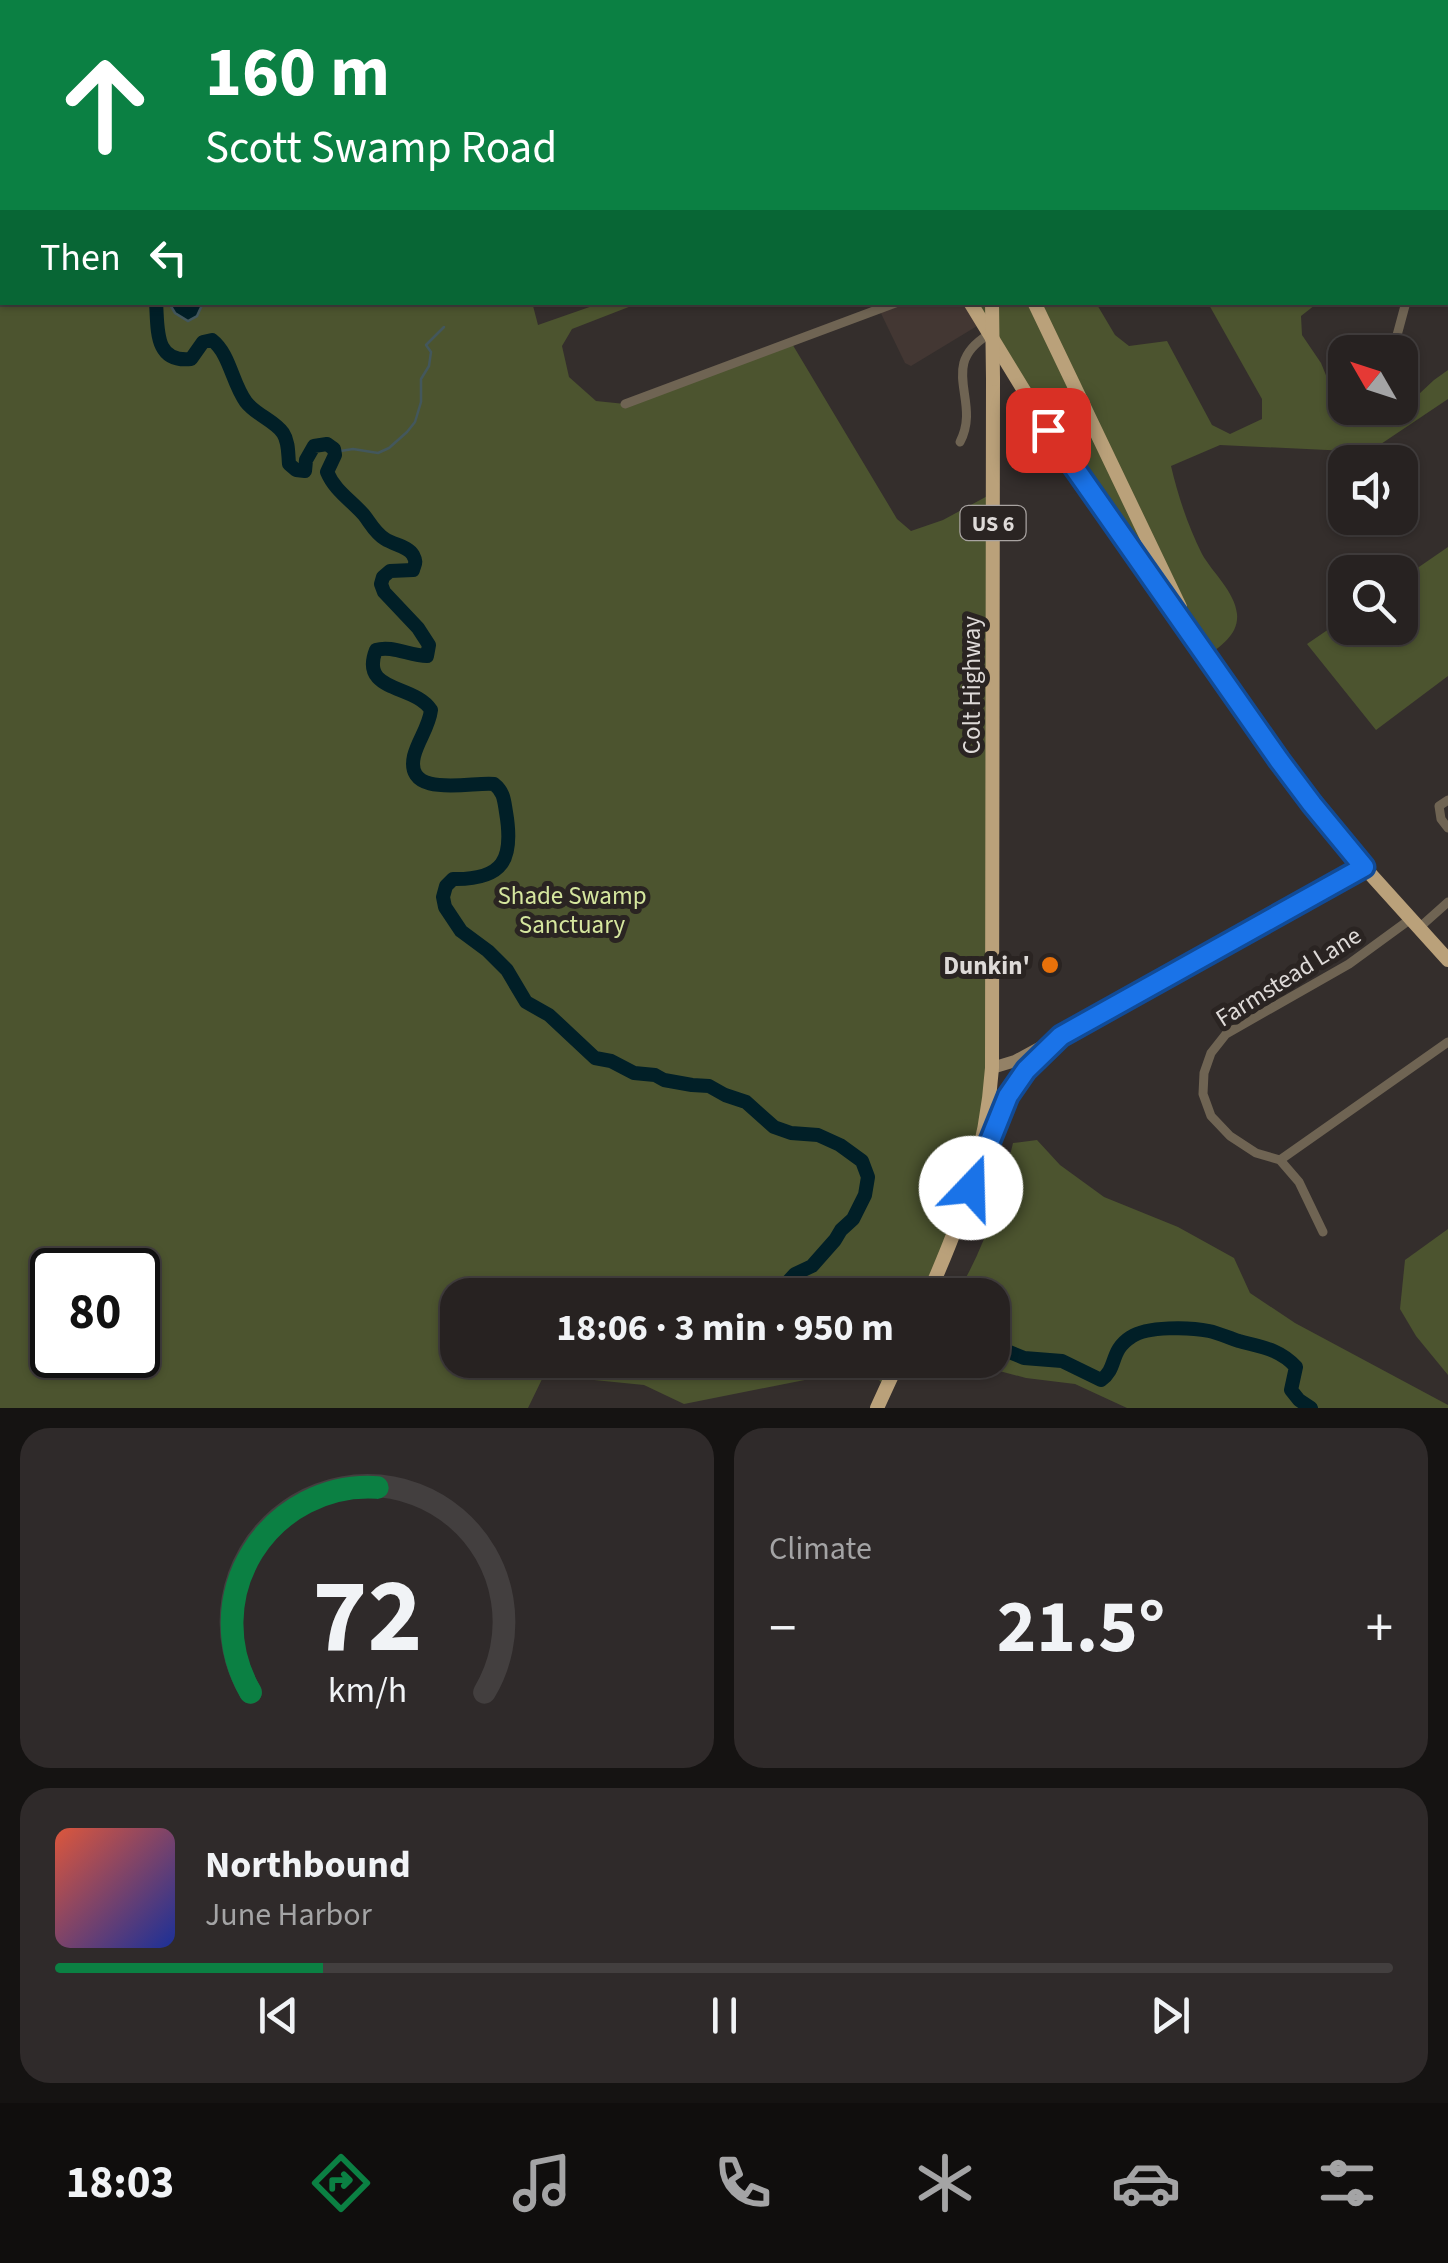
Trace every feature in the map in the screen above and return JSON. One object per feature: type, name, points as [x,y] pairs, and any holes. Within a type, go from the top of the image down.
[{"type":"highway","points":[[972,305],[1040,418],[1297,786],[1448,960]]},
{"type":"highway","name":"Colt Highway","points":[[992,305],[992,1068]]},
{"type":"highway","points":[[1035,305],[1206,656]]},
{"type":"highway","points":[[971,1188],[1008,1096],[1026,1070],[1061,1036]]},
{"type":"highway","name":"US 6","points":[[935,1278],[971,1188],[986,1124],[992,1068]]},
{"type":"highway","points":[[877,1408],[891,1378]]},
{"type":"main road","points":[[992,1068],[1061,1036],[1364,867]]},
{"type":"street","points":[[624,404],[890,305]]},
{"type":"street","points":[[1397,335],[1405,305]]},
{"type":"street","points":[[960,442],[967,419],[965,357],[976,342],[988,335]]},
{"type":"street","points":[[1448,800],[1439,806],[1448,828]]},
{"type":"street","name":"Farmstead Lane","points":[[1280,1160],[1256,1153],[1230,1136],[1211,1116],[1203,1094],[1211,1053],[1226,1034],[1448,902]]},
{"type":"street","points":[[1323,1232],[1299,1182],[1280,1160],[1448,1042]]},
{"type":"shaded area","points":[[877,305],[971,305],[982,323],[911,366],[905,363]]},
{"type":"green space","name":"Shade Swamp Sanctuary","points":[[0,305],[170,305],[175,313],[202,305],[533,305],[538,325],[595,305],[634,305],[572,329],[562,346],[569,377],[596,401],[625,404],[791,342],[897,519],[911,531],[943,520],[993,493],[988,1112],[934,1278],[440,1278],[440,1378],[543,1378],[528,1408],[0,1408]]},
{"type":"green space","points":[[971,305],[1097,305],[1115,335],[1129,346],[1167,341],[1212,425],[1230,434],[1262,419],[1262,399],[1209,305],[1315,305],[1301,316],[1302,335],[1328,380],[1328,425],[1409,425],[1379,445],[1328,445],[1328,450],[1220,445],[1171,466],[1197,543],[1235,606],[1237,621],[1223,644],[1207,656]]},
{"type":"green space","points":[[1448,370],[1448,399],[1418,419],[1418,395]]},
{"type":"green space","points":[[1448,547],[1448,676],[1376,730],[1307,644],[1328,630],[1328,645],[1418,645],[1418,568]]},
{"type":"green space","points":[[1037,1140],[1060,1165],[1104,1197],[1178,1227],[1234,1258],[1250,1293],[1295,1323],[1448,1408],[1127,1408],[1075,1384],[1010,1374],[1010,1278],[965,1278],[990,1222],[1013,1143]]},
{"type":"green space","points":[[1448,1229],[1448,1375],[1400,1309],[1405,1260]]},
{"type":"green space","name":"Shade Swamp Sanctuary","points":[[574,1378],[815,1378],[684,1404],[644,1385]]},
{"type":"green space","name":"Shade Swamp Sanctuary","points":[[877,1378],[891,1378],[887,1387]]},
{"type":"water","points":[[170,305],[202,305],[197,316],[188,321]]},
{"type":"waterway","points":[[156,305],[160,342],[170,356],[191,359],[203,342],[212,340],[223,353],[246,402],[283,433],[289,464],[305,471],[314,446],[327,444],[334,449],[327,472],[334,485],[378,534],[413,555],[413,570],[390,571],[381,584],[429,645],[427,656],[376,650],[375,674],[431,710],[414,756],[419,779],[443,785],[494,784],[503,796],[508,828],[502,864],[484,876],[453,879],[446,886],[445,907],[461,931],[507,970],[526,1002],[549,1015],[595,1058],[634,1073],[709,1086],[746,1102],[774,1127],[818,1135],[862,1161],[868,1177],[865,1195],[853,1219],[812,1266],[791,1278]]},
{"type":"waterway","points":[[334,452],[353,449],[378,453],[407,432],[415,422],[421,402],[421,379],[429,366],[431,352],[426,345],[444,327]]},
{"type":"waterway","points":[[1010,1352],[1024,1358],[1062,1361],[1101,1380],[1119,1348],[1138,1333],[1169,1328],[1209,1331],[1270,1350],[1290,1361],[1296,1367],[1291,1390],[1311,1408]]},
{"type":"place","name":"Dunkin'","points":[[1050,965]]},
{"type":"route","points":[[971,1188],[1008,1096],[1026,1070],[1061,1036],[1364,867],[1279,760],[1048,430]]}]
